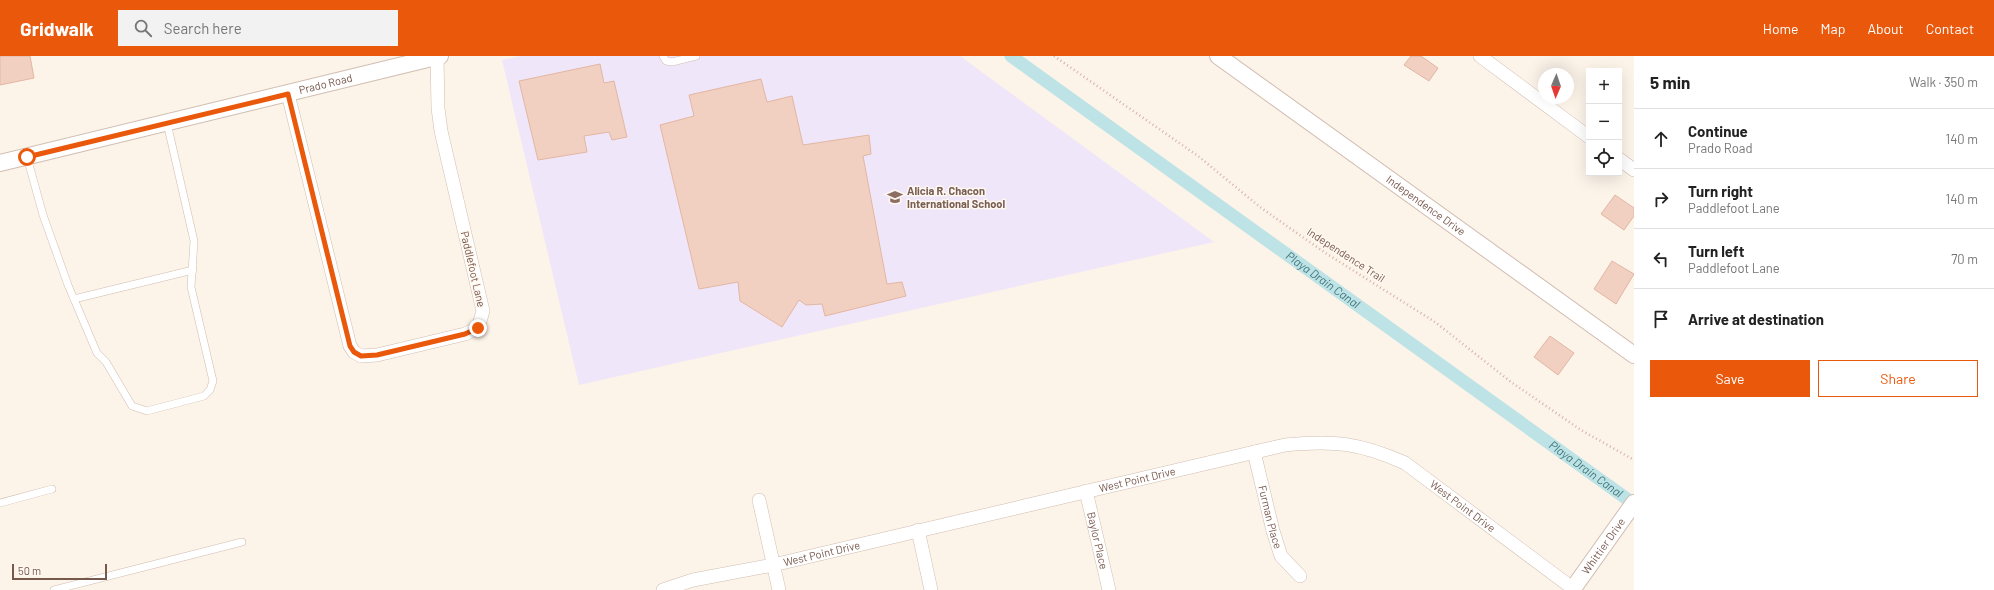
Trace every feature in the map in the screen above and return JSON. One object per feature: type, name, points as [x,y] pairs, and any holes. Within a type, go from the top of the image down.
[{"type":"street","name":"Prado Road","points":[[0,163],[167,124],[438,56]]},
{"type":"street","name":"Paddlefoot Lane","points":[[288,94],[350,346],[354,352],[361,356],[377,355],[465,334],[478,328],[483,312],[441,131],[438,108],[438,56]]},
{"type":"street","name":"Independence Drive","points":[[1218,56],[1634,355]]},
{"type":"street","points":[[1480,56],[1586,135]]},
{"type":"street","points":[[1622,161],[1634,170]]},
{"type":"street","name":"West Point Drive","points":[[662,590],[693,580],[773,565],[1285,444],[1315,442],[1351,444],[1378,451],[1405,463],[1573,590]]},
{"type":"street","name":"Furman Place","points":[[1254,452],[1273,531],[1281,556],[1300,576]]},
{"type":"street","name":"Baylor Place","points":[[1086,492],[1109,590]]},
{"type":"street","points":[[759,500],[779,590]]},
{"type":"street","name":"Whittier Drive","points":[[1573,590],[1630,508]]},
{"type":"street","points":[[918,530],[931,590]]},
{"type":"lane","points":[[663,56],[666,61],[672,62],[696,56]]},
{"type":"lane","points":[[27,157],[43,215],[74,299],[97,353],[106,362],[132,406],[147,411],[204,396],[210,390],[213,381],[191,287],[194,241],[167,124]]},
{"type":"lane","points":[[74,299],[193,270]]},
{"type":"lane","points":[[0,503],[52,489]]},
{"type":"lane","points":[[54,590],[242,542]]},
{"type":"path","name":"Independence Trail","points":[[1054,56],[1198,156],[1260,207],[1290,229],[1435,322],[1511,382],[1581,430],[1634,460]]},
{"type":"shaded area","name":"Alicia R. Chacon International School","points":[[521,56],[960,56],[1214,242],[579,385],[502,60]]},
{"type":"building","points":[[0,56],[30,56],[34,78],[0,85]]},
{"type":"building","points":[[1411,56],[1421,56],[1438,68],[1429,81],[1404,65]]},
{"type":"building","points":[[600,64],[604,83],[614,81],[627,137],[612,140],[609,132],[584,136],[587,152],[538,160],[519,81]]},
{"type":"building","points":[[761,79],[767,102],[792,96],[803,145],[869,135],[871,154],[863,156],[887,284],[902,282],[906,296],[825,316],[822,304],[806,305],[799,300],[782,327],[740,301],[738,282],[699,289],[660,125],[694,116],[689,95]]},
{"type":"building","points":[[1615,195],[1634,208],[1634,216],[1624,230],[1601,214]]},
{"type":"building","points":[[1612,261],[1634,274],[1616,304],[1594,289]]},
{"type":"building","points":[[1550,336],[1574,353],[1558,375],[1534,357]]},
{"type":"waterway","name":"Playa Drain Canal","points":[[1011,56],[1634,504]]},
{"type":"place","name":"Alicia R. Chacon International School","points":[[895,197]]},
{"type":"route","points":[[27,157],[288,94],[350,346],[354,352],[361,356],[377,355],[465,334],[478,328]]}]
